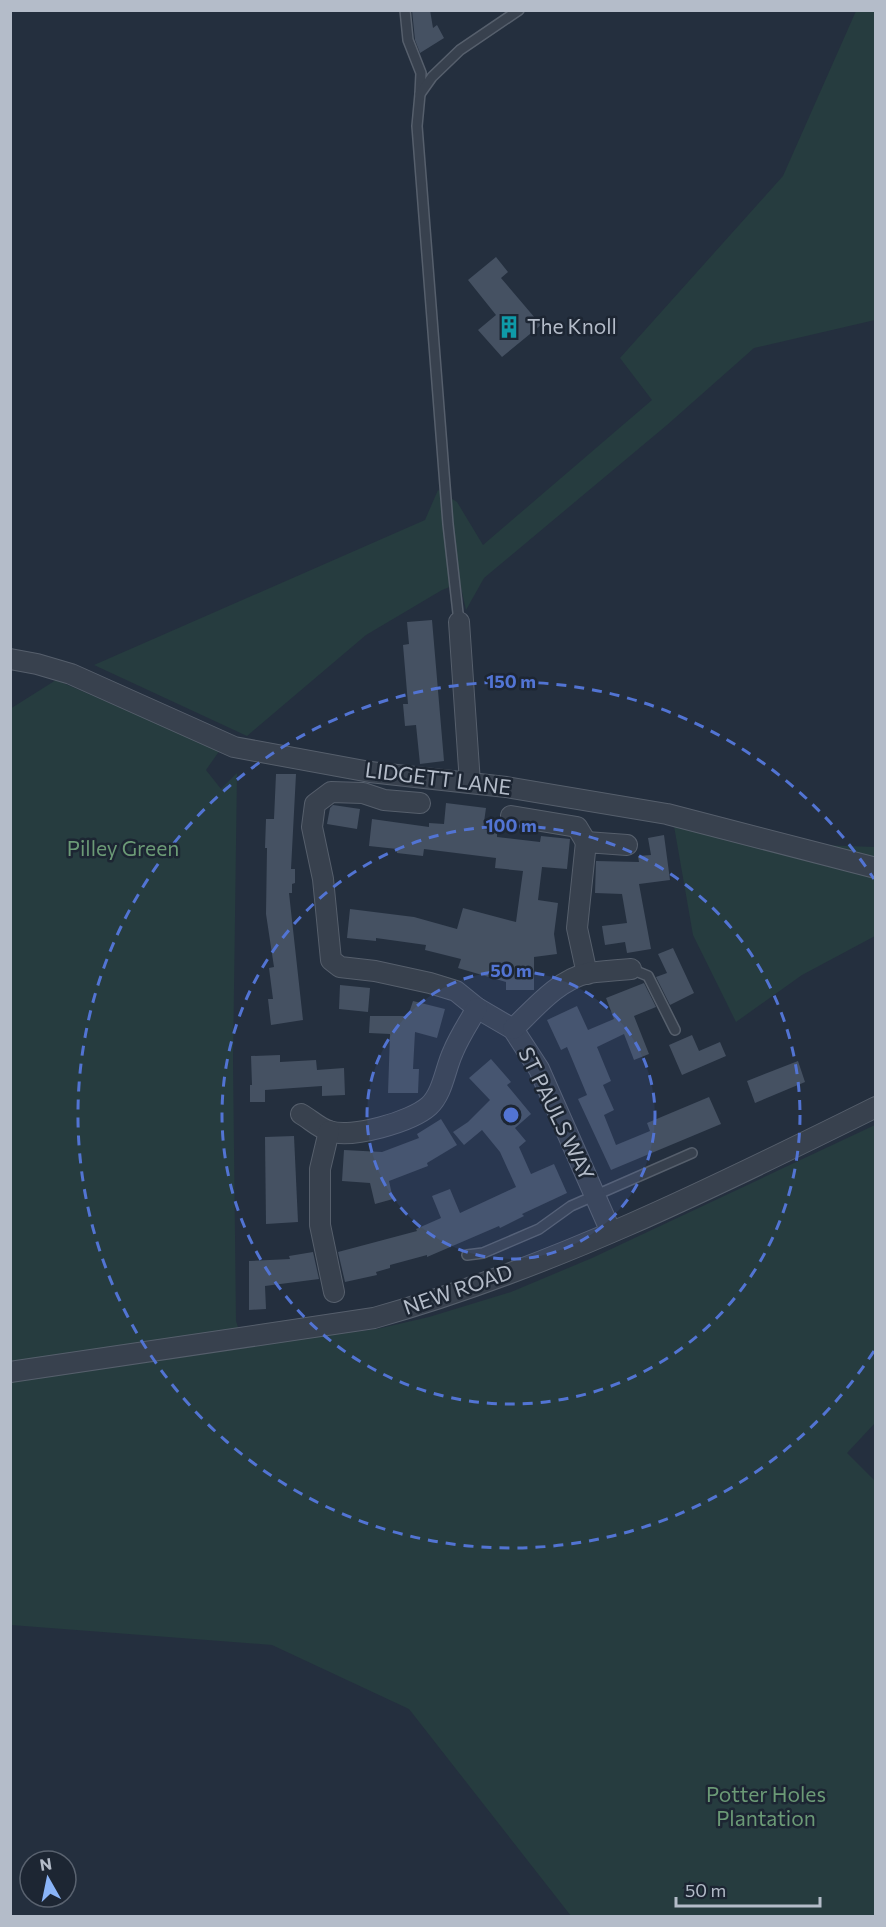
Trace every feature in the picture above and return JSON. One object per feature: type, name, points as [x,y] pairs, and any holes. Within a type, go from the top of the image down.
[{"type":"street","points":[[459,622],[471,783]]},
{"type":"street","name":"LIDGETT LANE","points":[[10,659],[71,674],[234,747],[370,772],[471,783],[667,814],[876,868]]},
{"type":"street","name":"ST PAULS WAY","points":[[420,803],[384,800],[363,793],[331,792],[315,804],[312,827],[323,879],[331,960],[340,967],[375,971],[456,991],[477,1008],[513,1029],[539,1069],[611,1232]]},
{"type":"street","points":[[511,816],[576,826],[586,842],[577,928],[587,974]]},
{"type":"street","points":[[586,842],[627,845]]},
{"type":"street","points":[[513,1029],[552,992],[571,980],[587,974],[631,969]]},
{"type":"street","points":[[302,1114],[329,1131],[347,1132],[372,1130],[405,1120],[430,1105],[444,1080],[453,1051],[477,1008]]},
{"type":"street","name":"NEW ROAD","points":[[10,1372],[374,1318],[422,1304],[506,1274],[611,1232],[719,1185],[876,1107]]},
{"type":"street","points":[[329,1131],[320,1169],[320,1225],[334,1292]]},
{"type":"lane","points":[[405,10],[408,40],[421,73],[417,126],[448,524],[459,622]]},
{"type":"lane","points":[[420,94],[432,77],[460,50],[519,10]]},
{"type":"lane","points":[[631,969],[648,976],[675,1030]]},
{"type":"lane","points":[[467,1255],[483,1253],[539,1229],[571,1206],[595,1194],[631,1178],[662,1168],[692,1153]]},
{"type":"green space","points":[[856,11],[875,11],[875,320],[754,348],[667,425],[484,578],[466,610],[460,583],[442,590],[366,635],[247,736],[94,665],[425,520],[438,490],[457,502],[483,545],[652,400],[620,358],[783,176]]},
{"type":"green space","points":[[56,680],[220,750],[206,770],[221,789],[237,773],[233,1061],[236,1321],[244,1346],[377,1329],[429,1317],[511,1292],[592,1258],[875,1125],[875,1423],[847,1453],[875,1481],[875,1916],[571,1916],[409,1709],[272,1645],[11,1625],[10,709]]},
{"type":"green space","points":[[674,826],[821,845],[875,847],[875,936],[802,975],[736,1022],[693,935]]},
{"type":"building","points":[[412,10],[430,10],[433,28],[437,25],[444,38],[420,53],[415,40]]},
{"type":"building","points":[[496,257],[508,272],[501,278],[541,325],[502,357],[478,330],[496,315],[468,280]]},
{"type":"building","points":[[432,620],[444,761],[420,764],[416,725],[405,726],[403,704],[408,704],[403,645],[409,644],[407,622]]},
{"type":"building","points":[[276,774],[296,774],[291,869],[295,869],[295,883],[292,884],[292,893],[289,893],[303,1020],[271,1025],[268,999],[273,999],[269,968],[274,967],[266,914],[267,848],[265,848],[266,819],[274,819]]},
{"type":"building","points":[[446,803],[486,808],[483,829],[497,831],[497,837],[540,842],[541,836],[570,839],[567,869],[542,867],[538,900],[558,903],[554,934],[557,954],[534,957],[534,990],[506,990],[506,982],[458,968],[461,959],[425,950],[426,945],[376,938],[376,941],[347,938],[350,909],[414,917],[457,929],[463,908],[516,922],[523,871],[495,868],[496,858],[424,849],[423,856],[397,853],[397,849],[369,846],[372,819],[429,827],[429,823],[444,824]]},
{"type":"building","points":[[333,805],[360,809],[357,829],[327,824],[330,808]]},
{"type":"building","points":[[664,835],[670,880],[639,884],[651,949],[627,953],[625,942],[605,945],[602,926],[627,923],[622,894],[595,893],[596,861],[639,862],[638,856],[651,855],[648,838]]},
{"type":"building","points":[[673,948],[694,993],[670,1005],[656,977],[667,973],[658,954]]},
{"type":"building","points":[[644,983],[656,1007],[634,1016],[649,1054],[634,1060],[624,1034],[597,1047],[611,1081],[603,1085],[614,1110],[604,1115],[616,1145],[650,1131],[647,1123],[709,1097],[721,1124],[611,1170],[578,1099],[587,1095],[567,1047],[561,1050],[547,1020],[577,1006],[588,1030],[614,1019],[606,998]]},
{"type":"building","points":[[340,985],[370,988],[368,1012],[339,1009]]},
{"type":"building","points":[[413,1001],[445,1009],[437,1038],[415,1032],[413,1069],[419,1069],[418,1093],[388,1093],[390,1034],[369,1033],[370,1016],[408,1016]]},
{"type":"building","points":[[692,1035],[699,1051],[720,1042],[726,1056],[682,1075],[669,1045]]},
{"type":"building","points":[[280,1055],[280,1062],[316,1060],[317,1070],[344,1068],[345,1095],[322,1096],[322,1086],[265,1090],[265,1102],[250,1102],[251,1056]]},
{"type":"building","points":[[491,1059],[511,1082],[507,1085],[531,1114],[515,1128],[526,1141],[519,1147],[531,1174],[554,1164],[567,1193],[522,1214],[524,1216],[500,1228],[499,1226],[427,1257],[427,1255],[390,1265],[390,1268],[376,1272],[377,1275],[345,1282],[338,1252],[417,1231],[416,1229],[441,1218],[432,1196],[450,1189],[460,1213],[516,1187],[500,1152],[482,1130],[464,1145],[453,1132],[468,1122],[490,1100],[469,1078]]},
{"type":"building","points":[[798,1061],[805,1082],[755,1103],[747,1081]]},
{"type":"building","points":[[441,1119],[457,1145],[427,1163],[428,1166],[389,1181],[393,1199],[375,1204],[370,1183],[342,1181],[344,1150],[382,1152],[419,1138],[417,1134]]},
{"type":"building","points":[[294,1136],[298,1222],[266,1224],[265,1137]]},
{"type":"building","points":[[313,1252],[319,1279],[265,1286],[266,1309],[249,1310],[249,1261],[290,1259],[289,1256]]},
{"type":"place","name":"The Knoll","points":[[509,327]]},
{"type":"park label","name":"Pilley Green","points":[[123,849]]},
{"type":"park label","name":"Potter Holes Plantation","points":[[766,1807]]}]
